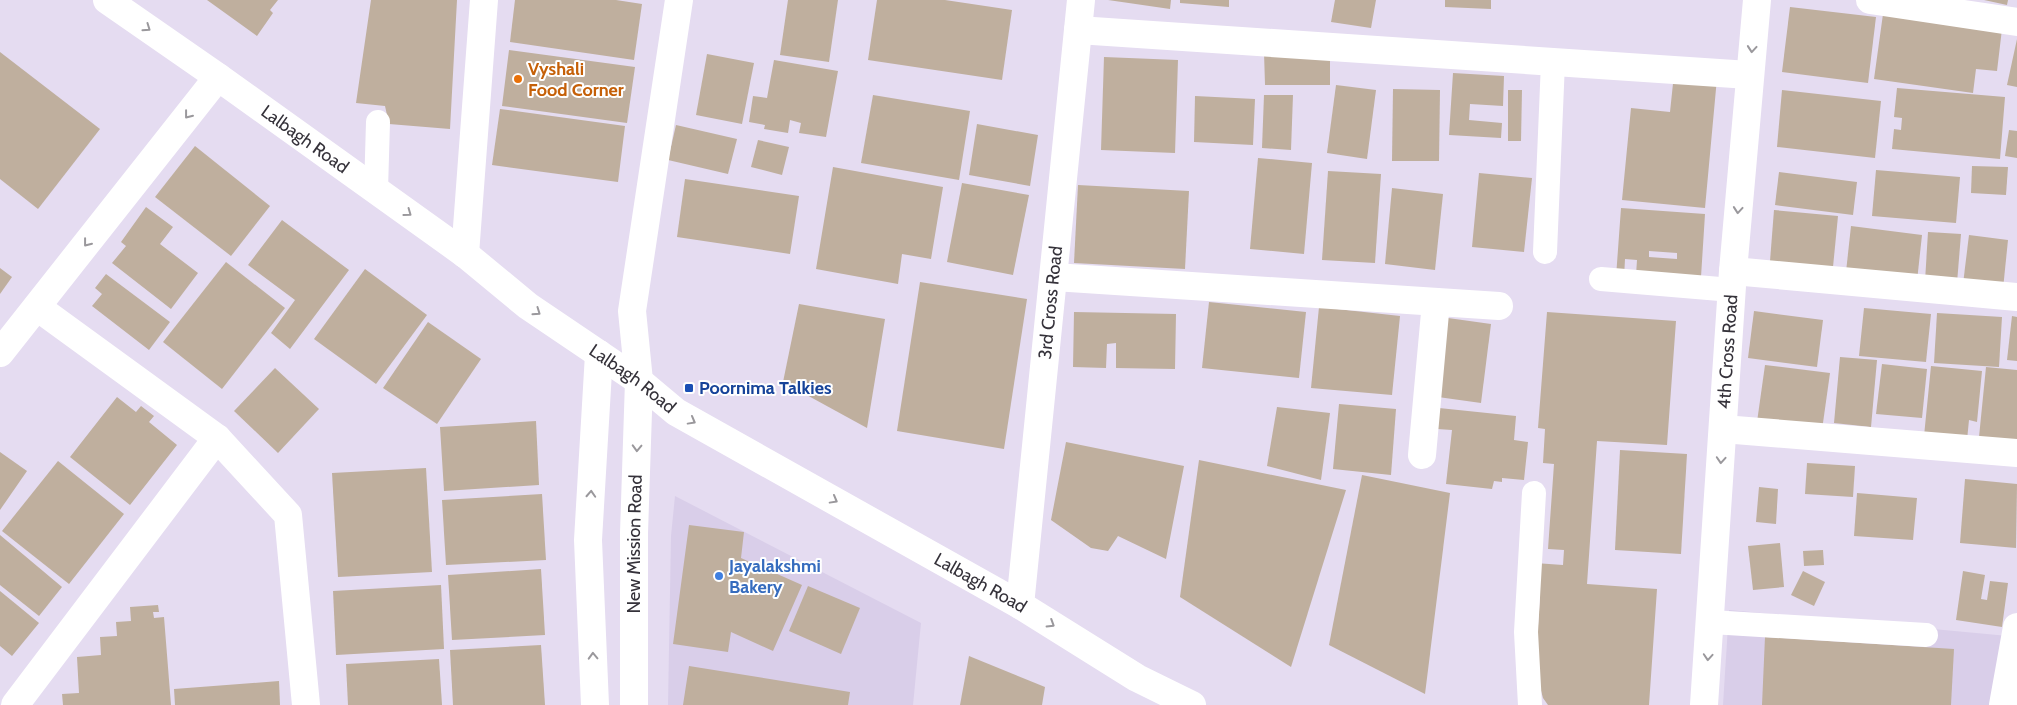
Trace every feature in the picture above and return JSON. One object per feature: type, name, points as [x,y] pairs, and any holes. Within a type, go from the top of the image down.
[{"type":"street","name":"Lalbagh Road","points":[[107,0],[465,254],[528,306],[639,381],[676,412],[1020,605],[1137,678],[1192,705]]},
{"type":"street","points":[[465,254],[484,0]]},
{"type":"street","name":"New Mission Road","points":[[634,705],[634,532],[639,381],[632,311],[679,0]]},
{"type":"street","name":"3rd Cross Road","points":[[1020,605],[1081,0]]},
{"type":"street","name":"4th Cross Road","points":[[1704,705],[1733,280],[1756,0]]},
{"type":"street","points":[[1870,0],[2017,22]]},
{"type":"street","points":[[1078,30],[1750,75]]},
{"type":"street","points":[[0,353],[218,77]]},
{"type":"street","points":[[1054,277],[1499,306]]},
{"type":"street","points":[[1733,280],[2017,297]]},
{"type":"street","points":[[1422,455],[1436,302]]},
{"type":"street","points":[[37,307],[217,438],[288,515],[306,705]]},
{"type":"street","points":[[595,705],[588,540],[599,354]]},
{"type":"street","points":[[1723,429],[2017,453]]},
{"type":"street","points":[[15,705],[217,438]]},
{"type":"street","points":[[2003,705],[2017,627]]},
{"type":"lane","points":[[1545,252],[1553,62]]},
{"type":"lane","points":[[376,190],[378,122]]},
{"type":"lane","points":[[1601,279],[1733,280]]},
{"type":"lane","points":[[1530,705],[1526,632],[1534,493]]},
{"type":"lane","points":[[1710,622],[1926,635]]},
{"type":"shaded area","points":[[675,496],[921,623],[913,705],[668,705],[671,536]]},
{"type":"shaded area","points":[[1729,610],[2008,636],[1994,705],[1723,705]]},
{"type":"building","points":[[207,0],[278,0],[270,10],[273,13],[257,36]]},
{"type":"building","points":[[371,0],[457,0],[450,129],[389,124],[385,106],[356,103]]},
{"type":"building","points":[[515,0],[616,0],[642,4],[634,60],[510,42]]},
{"type":"building","points":[[788,0],[838,0],[829,62],[780,55]]},
{"type":"building","points":[[877,0],[945,0],[1012,10],[1002,80],[868,60]]},
{"type":"building","points":[[1108,0],[1171,0],[1170,9]]},
{"type":"building","points":[[1180,0],[1229,0],[1229,7],[1180,3]]},
{"type":"building","points":[[1335,0],[1376,0],[1371,28],[1331,22]]},
{"type":"building","points":[[1445,0],[1491,0],[1491,9],[1445,7]]},
{"type":"building","points":[[1984,0],[2008,0],[2007,5]]},
{"type":"building","points":[[1790,7],[1876,17],[1868,83],[1782,72]]},
{"type":"building","points":[[1883,14],[2002,29],[1997,71],[1976,69],[1973,93],[1874,79]]},
{"type":"building","points":[[2017,39],[2017,87],[2007,85]]},
{"type":"building","points":[[509,50],[635,67],[627,123],[502,106]]},
{"type":"building","points":[[1330,51],[1330,85],[1265,85],[1264,52]]},
{"type":"building","points":[[0,52],[100,129],[38,209],[0,179]]},
{"type":"building","points":[[707,54],[754,63],[742,124],[696,115]]},
{"type":"building","points":[[1104,57],[1178,60],[1175,153],[1101,150]]},
{"type":"building","points":[[774,60],[838,71],[826,137],[799,133],[801,123],[790,120],[788,133],[764,129],[765,125],[749,122],[753,96],[767,98]]},
{"type":"building","points":[[1453,73],[1504,76],[1503,106],[1470,104],[1469,120],[1502,123],[1501,138],[1449,135]]},
{"type":"building","points":[[1674,74],[1717,78],[1705,208],[1622,200],[1631,108],[1670,112]]},
{"type":"building","points":[[1336,85],[1376,90],[1367,159],[1327,153]]},
{"type":"building","points":[[1897,88],[2005,97],[2000,159],[1892,149],[1894,129],[1901,130],[1902,118],[1894,117]]},
{"type":"building","points":[[1393,89],[1440,90],[1439,161],[1392,161]]},
{"type":"building","points":[[1508,90],[1522,90],[1521,141],[1508,141]]},
{"type":"building","points":[[1782,90],[1881,101],[1875,158],[1777,147]]},
{"type":"building","points":[[873,95],[970,111],[959,180],[861,163]]},
{"type":"building","points":[[1264,95],[1293,95],[1291,150],[1262,148]]},
{"type":"building","points":[[1195,96],[1255,99],[1253,145],[1194,142]]},
{"type":"building","points":[[500,109],[625,126],[618,182],[492,165]]},
{"type":"building","points":[[977,124],[1038,135],[1030,186],[969,175]]},
{"type":"building","points":[[676,125],[737,139],[728,174],[668,160]]},
{"type":"building","points":[[2009,130],[2017,131],[2017,158],[2005,156]]},
{"type":"building","points":[[758,140],[789,147],[782,175],[751,167]]},
{"type":"building","points":[[195,146],[270,206],[231,256],[155,197]]},
{"type":"building","points":[[1258,158],[1312,163],[1304,254],[1250,249]]},
{"type":"building","points":[[1972,166],[2008,167],[2006,195],[1971,193]]},
{"type":"building","points":[[833,167],[943,187],[931,259],[902,254],[898,284],[816,269]]},
{"type":"building","points":[[1876,170],[1960,177],[1956,223],[1872,216]]},
{"type":"building","points":[[1328,171],[1381,174],[1375,263],[1322,260]]},
{"type":"building","points":[[1779,172],[1857,182],[1853,215],[1775,205]]},
{"type":"building","points":[[1479,173],[1532,178],[1524,252],[1472,247]]},
{"type":"building","points":[[685,179],[799,196],[790,254],[677,237]]},
{"type":"building","points":[[962,183],[1029,195],[1013,275],[947,262]]},
{"type":"building","points":[[1078,185],[1189,191],[1185,269],[1074,263]]},
{"type":"building","points":[[1392,188],[1443,194],[1435,270],[1385,264]]},
{"type":"building","points":[[146,207],[173,227],[160,244],[198,273],[171,309],[112,263],[126,246],[121,242]]},
{"type":"building","points":[[1621,208],[1705,214],[1701,277],[1636,275],[1637,260],[1625,259],[1624,278],[1616,277]],"holes":[[[1649,251],[1677,253],[1677,259],[1649,257]]]},
{"type":"building","points":[[1774,210],[1838,216],[1833,267],[1770,261]]},
{"type":"building","points":[[282,220],[349,270],[290,349],[271,333],[295,300],[248,265]]},
{"type":"building","points":[[1851,226],[1922,235],[1917,281],[1846,272]]},
{"type":"building","points":[[1928,232],[1961,234],[1957,283],[1925,281]]},
{"type":"building","points":[[1969,235],[2008,240],[2003,289],[1963,284]]},
{"type":"building","points":[[226,262],[285,308],[222,389],[163,342]]},
{"type":"building","points":[[0,268],[12,277],[0,294]]},
{"type":"building","points":[[365,269],[427,315],[376,384],[314,339]]},
{"type":"building","points":[[106,274],[170,322],[149,350],[92,306],[102,294],[95,288]]},
{"type":"building","points":[[920,282],[1027,299],[1004,449],[897,431]]},
{"type":"building","points":[[1209,302],[1306,312],[1299,378],[1202,368]]},
{"type":"building","points":[[799,304],[885,319],[867,428],[783,382]]},
{"type":"building","points":[[1319,307],[1400,316],[1392,395],[1311,388]]},
{"type":"building","points":[[1864,308],[1931,314],[1926,362],[1859,356]]},
{"type":"building","points":[[1754,311],[1823,320],[1817,367],[1748,358]]},
{"type":"building","points":[[1074,312],[1176,314],[1175,369],[1116,368],[1116,343],[1107,344],[1106,368],[1073,367]]},
{"type":"building","points":[[1547,312],[1676,321],[1667,445],[1597,441],[1587,584],[1657,589],[1649,705],[1548,705],[1543,698],[1535,669],[1540,597],[1533,596],[1535,563],[1563,565],[1564,550],[1548,549],[1554,464],[1543,463],[1545,429],[1538,428]]},
{"type":"building","points":[[1937,313],[2002,317],[1999,367],[1934,363]]},
{"type":"building","points":[[2012,316],[2017,317],[2017,361],[2007,360]]},
{"type":"building","points":[[1448,318],[1491,324],[1481,403],[1438,397]]},
{"type":"building","points":[[428,322],[481,359],[437,424],[383,388]]},
{"type":"building","points":[[1840,357],[1877,360],[1871,427],[1834,423]]},
{"type":"building","points":[[1882,364],[1927,369],[1922,418],[1876,414]]},
{"type":"building","points":[[1765,365],[1830,373],[1822,430],[1757,422]]},
{"type":"building","points":[[1931,366],[1982,371],[1977,422],[1969,420],[1967,440],[1924,436]]},
{"type":"building","points":[[1986,367],[2017,370],[2017,441],[1979,437]]},
{"type":"building","points":[[275,368],[319,409],[278,453],[234,411]]},
{"type":"building","points":[[117,397],[136,412],[141,406],[154,416],[149,422],[177,445],[130,505],[70,457]]},
{"type":"building","points":[[1339,404],[1396,409],[1391,475],[1333,469]]},
{"type":"building","points":[[1277,407],[1330,413],[1321,480],[1267,466]]},
{"type":"building","points":[[1439,408],[1516,416],[1514,440],[1528,442],[1524,480],[1502,478],[1502,482],[1494,481],[1492,489],[1446,484],[1452,430],[1437,429]]},
{"type":"building","points":[[536,421],[539,485],[444,491],[440,427]]},
{"type":"building","points":[[1066,442],[1184,466],[1166,559],[1118,536],[1108,551],[1091,548],[1051,520]]},
{"type":"building","points":[[1620,450],[1687,454],[1681,554],[1615,550]]},
{"type":"building","points":[[0,452],[27,471],[0,510]]},
{"type":"building","points":[[1199,460],[1346,490],[1291,667],[1180,597]]},
{"type":"building","points":[[58,461],[124,514],[69,584],[2,531]]},
{"type":"building","points":[[1807,463],[1855,466],[1853,497],[1805,494]]},
{"type":"building","points":[[426,468],[432,572],[338,577],[332,473]]},
{"type":"building","points":[[1362,475],[1450,493],[1425,694],[1329,645]]},
{"type":"building","points":[[1965,479],[2017,484],[2016,548],[1960,543]]},
{"type":"building","points":[[1759,487],[1778,489],[1776,524],[1756,522]]},
{"type":"building","points":[[1857,493],[1917,498],[1913,540],[1854,536]]},
{"type":"building","points":[[542,494],[546,560],[446,565],[442,500]]},
{"type":"building","points":[[689,525],[744,532],[741,558],[802,585],[773,651],[731,632],[728,652],[673,644]]},
{"type":"building","points":[[0,535],[62,587],[39,616],[0,585]]},
{"type":"building","points":[[1780,543],[1784,587],[1753,590],[1748,546]]},
{"type":"building","points":[[1823,550],[1824,565],[1804,566],[1803,551]]},
{"type":"building","points":[[541,569],[545,635],[452,640],[448,575]]},
{"type":"building","points":[[1803,571],[1825,582],[1814,606],[1791,595]]},
{"type":"building","points":[[1963,571],[1985,575],[1981,599],[1987,600],[1990,581],[2008,583],[2002,627],[1956,620]]},
{"type":"building","points":[[441,585],[444,649],[336,655],[333,591]]},
{"type":"building","points":[[808,586],[860,608],[841,654],[789,631]]},
{"type":"building","points":[[0,591],[39,623],[12,656],[0,646]]},
{"type":"building","points":[[158,605],[159,612],[153,612],[154,618],[164,617],[171,705],[63,705],[62,694],[79,693],[77,657],[101,655],[100,637],[117,636],[116,622],[131,621],[130,607]]},
{"type":"building","points":[[1765,637],[1954,649],[1951,705],[1762,705]]},
{"type":"building","points":[[541,645],[545,705],[453,705],[450,650]]},
{"type":"building","points":[[969,656],[1045,687],[1042,705],[960,705]]},
{"type":"building","points":[[439,659],[442,705],[348,705],[346,664]]},
{"type":"building","points":[[689,666],[850,692],[848,705],[683,705]]},
{"type":"building","points":[[279,681],[280,705],[175,705],[174,689]]},
{"type":"place","name":"Vyshali Food Corner","points":[[518,79]]},
{"type":"place","name":"Poornima Talkies","points":[[689,388]]},
{"type":"place","name":"Jayalakshmi Bakery","points":[[719,576]]}]
